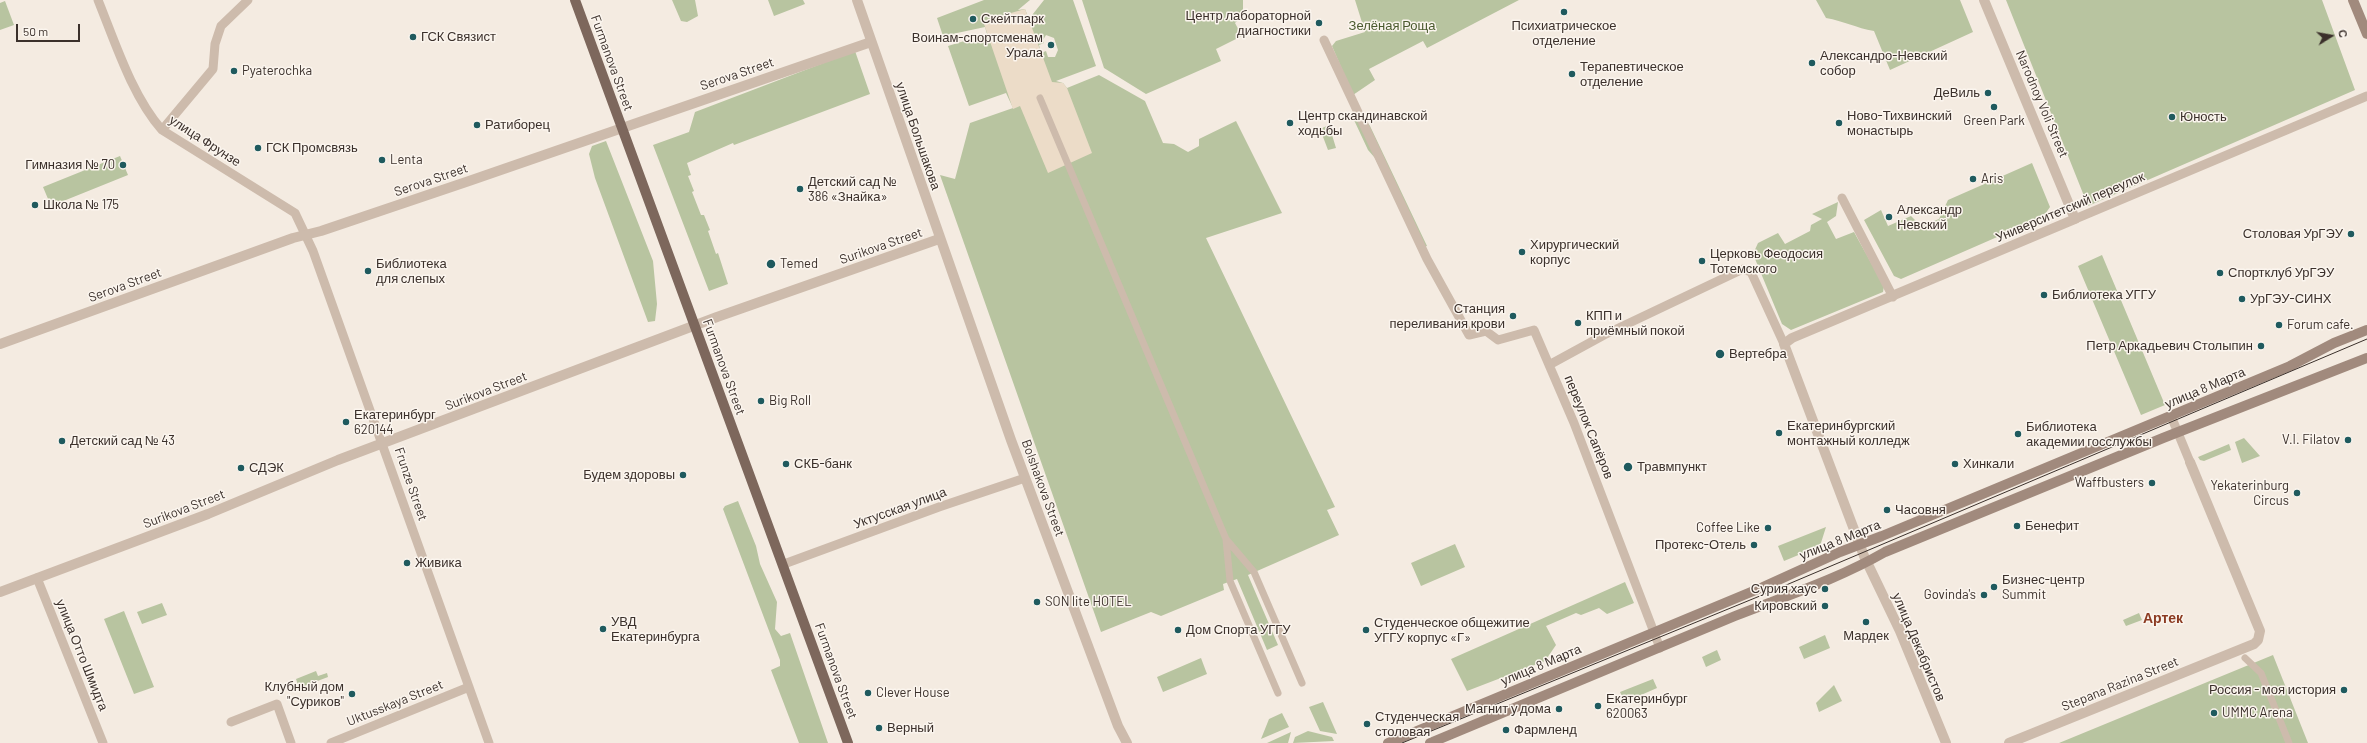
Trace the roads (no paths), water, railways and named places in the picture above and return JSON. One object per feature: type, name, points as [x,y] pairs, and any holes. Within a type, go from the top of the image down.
[{"type":"main road","name":"Furmanova Street","points":[[575,0],[784,564],[848,743]]},
{"type":"main road","points":[[2353,0],[2367,34]]},
{"type":"main road","name":"улица 8 Марта","points":[[1388,743],[1655,632],[1860,544],[2290,366],[2334,343],[2367,330]]},
{"type":"main road","points":[[1430,743],[1783,597],[1804,591],[1867,562],[1885,552],[2178,432],[2367,358]]},
{"type":"street","name":"улица Фрунзе","points":[[98,0],[130,76],[153,120],[162,130],[295,213],[306,235]]},
{"type":"street","points":[[162,130],[213,69],[215,44],[221,26],[248,0]]},
{"type":"street","points":[[857,0],[871,42]]},
{"type":"street","name":"Narodnoy Voli Street","points":[[1984,0],[2075,219]]},
{"type":"street","name":"переулок Сапёров","points":[[1324,40],[1427,260],[1469,335],[1486,331],[1498,340],[1534,330],[1574,423],[1660,648]]},
{"type":"street","name":"Serova Street","points":[[0,344],[306,235],[871,42]]},
{"type":"street","name":"улица Большакова","points":[[871,42],[940,239]]},
{"type":"street","name":"Университетский переулок","points":[[1784,344],[1792,338],[1893,297],[2367,96]]},
{"type":"street","points":[[1040,98],[1226,539],[1230,581],[1278,693]]},
{"type":"street","points":[[1842,198],[1893,297]]},
{"type":"street","name":"Frunze Street","points":[[306,235],[383,443],[489,743]]},
{"type":"street","name":"Surikova Street","points":[[0,592],[208,514],[383,443],[695,326],[940,239]]},
{"type":"street","name":"Bolshakova Street","points":[[940,239],[1025,478],[1118,726],[1127,743]]},
{"type":"street","points":[[1549,365],[1604,335],[1740,270],[1751,272],[1784,344]]},
{"type":"street","name":"улица Декабристов","points":[[1784,344],[1867,562],[1900,631],[1946,743]]},
{"type":"street","points":[[2171,416],[2190,462]]},
{"type":"street","name":"Stepana Razina Street","points":[[2009,743],[2244,653],[2258,640],[2260,631],[2190,462]]},
{"type":"street","name":"Уктусская улица","points":[[784,564],[939,507],[1025,478]]},
{"type":"street","points":[[1226,539],[1254,572],[1302,683]]},
{"type":"street","name":"улица Отто Шмидта","points":[[37,578],[103,743]]},
{"type":"street","points":[[2244,653],[2261,673],[2289,743]]},
{"type":"street","name":"Uktusskaya Street","points":[[331,743],[469,687]]},
{"type":"street","points":[[231,722],[277,704],[291,743]]},
{"type":"tram line","points":[[1402,743],[1772,591],[2367,339]]},
{"type":"place","name":"Психиатрическое отделение","points":[[1564,12]]},
{"type":"place","name":"Скейтпарк","points":[[973,19]]},
{"type":"place","name":"Центр лабораторной диагностики","points":[[1319,23]]},
{"type":"place","name":"ГСК Связист","points":[[413,37]]},
{"type":"place","name":"Воинам-спортсменам Урала","points":[[1051,45]]},
{"type":"place","name":"Александро-Невский собор","points":[[1812,63]]},
{"type":"place","name":"Pyaterochka","points":[[234,71]]},
{"type":"place","name":"Терапевтическое отделение","points":[[1572,74]]},
{"type":"place","name":"ДеВиль","points":[[1988,93]]},
{"type":"place","name":"Green Park","points":[[1994,107]]},
{"type":"place","name":"Юность","points":[[2172,117]]},
{"type":"place","name":"Центр скандинавской ходьбы","points":[[1290,123]]},
{"type":"place","name":"Ново-Тихвинский монастырь","points":[[1839,123]]},
{"type":"place","name":"Ратиборец","points":[[477,125]]},
{"type":"place","name":"ГСК Промсвязь","points":[[258,148]]},
{"type":"place","name":"Lenta","points":[[382,160]]},
{"type":"place","name":"Гимназия № 70","points":[[123,165]]},
{"type":"place","name":"Aris","points":[[1973,179]]},
{"type":"place","name":"Детский сад № 386 «Знайка»","points":[[800,189]]},
{"type":"place","name":"Школа № 175","points":[[35,205]]},
{"type":"place","name":"Александр Невский","points":[[1889,217]]},
{"type":"place","name":"Столовая УрГЭУ","points":[[2351,234]]},
{"type":"place","name":"Хирургический корпус","points":[[1522,252]]},
{"type":"place","name":"Церковь Феодосия Тотемского","points":[[1702,261]]},
{"type":"place","name":"Temed","points":[[771,264]]},
{"type":"place","name":"Библиотека для слепых","points":[[368,271]]},
{"type":"place","name":"Спортклуб УрГЭУ","points":[[2220,273]]},
{"type":"place","name":"Библиотека УГГУ","points":[[2044,295]]},
{"type":"place","name":"УрГЭУ-СИНХ","points":[[2242,299]]},
{"type":"place","name":"Станция переливания крови","points":[[1513,316]]},
{"type":"place","name":"КПП и приёмный покой","points":[[1578,323]]},
{"type":"place","name":"Forum cafe.","points":[[2279,325]]},
{"type":"place","name":"Петр Аркадьевич Столыпин","points":[[2261,346]]},
{"type":"place","name":"Вертебра","points":[[1720,354]]},
{"type":"place","name":"Big Roll","points":[[761,401]]},
{"type":"place","name":"Екатеринбург 620144","points":[[346,422]]},
{"type":"place","name":"Екатеринбургский монтажный колледж","points":[[1779,433]]},
{"type":"place","name":"Библиотека академии госслужбы","points":[[2018,434]]},
{"type":"place","name":"V.I. Filatov","points":[[2348,440]]},
{"type":"place","name":"Детский сад № 43","points":[[62,441]]},
{"type":"place","name":"СКБ-банк","points":[[786,464]]},
{"type":"place","name":"Хинкали","points":[[1955,464]]},
{"type":"place","name":"Травмпункт","points":[[1628,467]]},
{"type":"place","name":"СДЭК","points":[[241,468]]},
{"type":"place","name":"Будем здоровы","points":[[683,475]]},
{"type":"place","name":"Waffbusters","points":[[2152,483]]},
{"type":"place","name":"Yekaterinburg Circus","points":[[2297,493]]},
{"type":"place","name":"Часовня","points":[[1887,510]]},
{"type":"place","name":"Бенефит","points":[[2017,526]]},
{"type":"place","name":"Coffee Like","points":[[1768,528]]},
{"type":"place","name":"Протекс-Отель","points":[[1754,545]]},
{"type":"place","name":"Живика","points":[[407,563]]},
{"type":"place","name":"Бизнес-центр Summit","points":[[1994,587]]},
{"type":"place","name":"Сурия хаус","points":[[1825,589]]},
{"type":"place","name":"Govinda's","points":[[1984,595]]},
{"type":"place","name":"SON lite HOTEL","points":[[1037,602]]},
{"type":"place","name":"Кировский","points":[[1825,606]]},
{"type":"place","name":"Мардек","points":[[1866,622]]},
{"type":"place","name":"УВД Екатеринбурга","points":[[603,629]]},
{"type":"place","name":"Дом Спорта УГГУ","points":[[1178,630]]},
{"type":"place","name":"Студенческое общежитие УГГУ корпус «Г»","points":[[1366,630]]},
{"type":"place","name":"Россия - моя история","points":[[2344,690]]},
{"type":"place","name":"Clever House","points":[[868,693]]},
{"type":"place","name":"Клубный дом \"Суриков\"","points":[[352,694]]},
{"type":"place","name":"Екатеринбург 620063","points":[[1598,706]]},
{"type":"place","name":"Магнит у дома","points":[[1559,709]]},
{"type":"place","name":"UMMC Arena","points":[[2214,713]]},
{"type":"place","name":"Студенческая столовая","points":[[1367,724]]},
{"type":"place","name":"Верный","points":[[879,728]]},
{"type":"place","name":"Фармленд","points":[[1506,730]]},
{"type":"district","name":"Артек","points":[[2163,618]]},
{"type":"park label","name":"Зелёная Роща","points":[[1392,26]]}]
